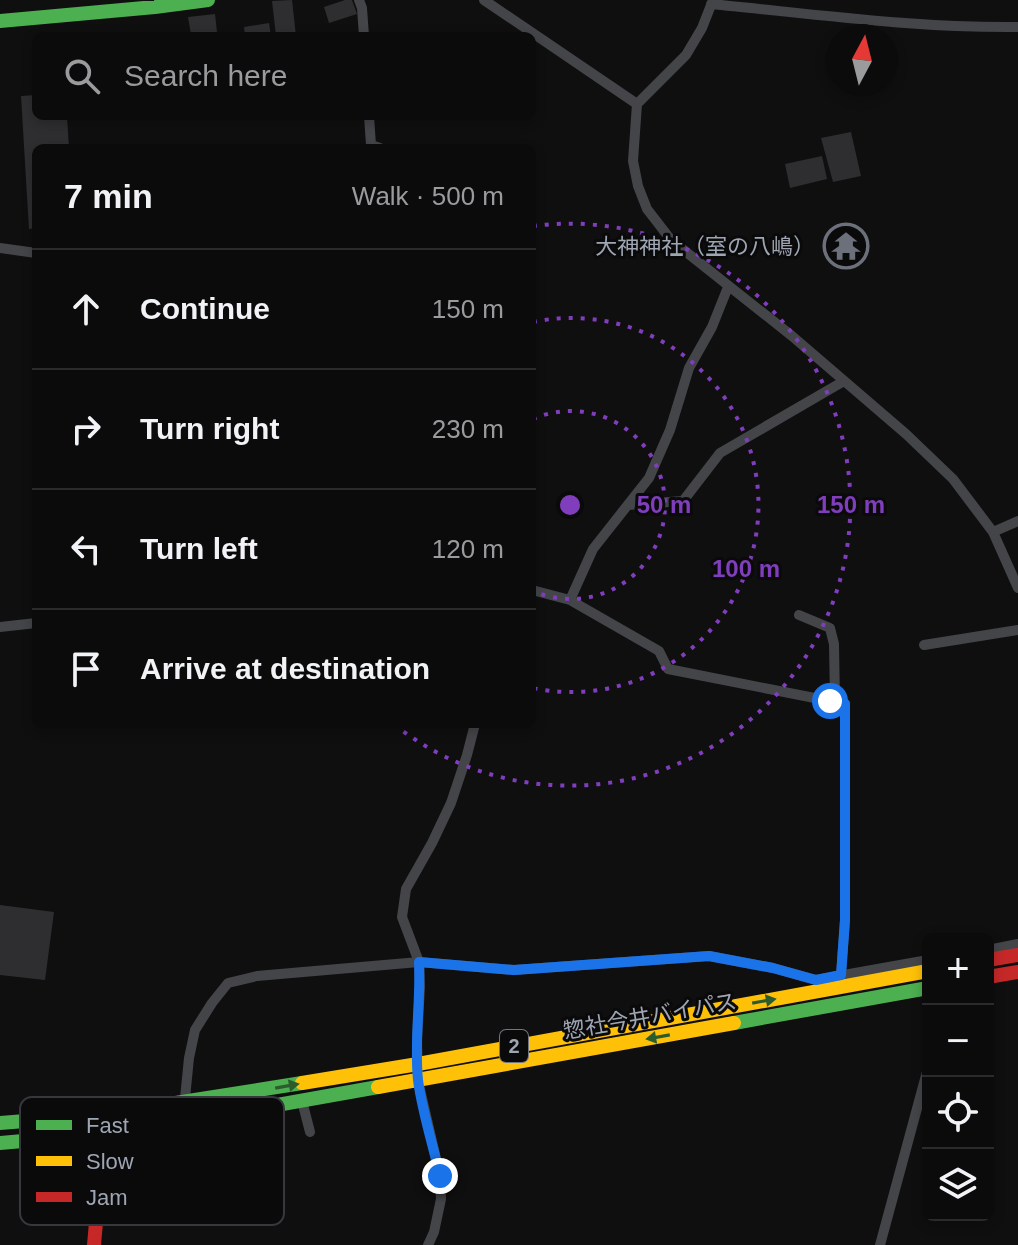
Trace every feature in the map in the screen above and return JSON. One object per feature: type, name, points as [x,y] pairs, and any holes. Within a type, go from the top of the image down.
[{"type":"main road","points":[[0,21],[208,0]]},
{"type":"main road","points":[[994,959],[1018,955]]},
{"type":"main road","name":"惣社今井バイパス","points":[[220,1097],[922,972]]},
{"type":"main road","points":[[994,976],[1018,972]]},
{"type":"main road","name":"惣社今井バイパス","points":[[284,1104],[922,989]]},
{"type":"main road","name":"惣社今井バイパス","points":[[0,1123],[20,1121]]},
{"type":"main road","name":"惣社今井バイパス","points":[[0,1143],[20,1141]]},
{"type":"main road","points":[[94,1245],[95,1225]]},
{"type":"street","points":[[359,0],[364,32]]},
{"type":"street","points":[[484,0],[531,32]]},
{"type":"street","points":[[1018,27],[890,22],[712,2],[702,28],[686,55],[637,104],[633,161],[647,209],[671,240],[792,336],[906,434],[953,479],[993,532],[1018,588]]},
{"type":"street","points":[[536,35],[637,104]]},
{"type":"street","points":[[369,120],[371,144]]},
{"type":"street","points":[[0,248],[32,252]]},
{"type":"street","points":[[570,600],[593,549],[649,478],[670,430],[689,368],[712,327],[728,287]]},
{"type":"street","points":[[628,505],[683,501],[720,453],[844,381]]},
{"type":"street","points":[[993,532],[1018,521]]},
{"type":"street","points":[[536,591],[570,600],[659,651],[668,669],[845,704],[845,920],[841,975]]},
{"type":"street","points":[[799,615],[830,628],[834,644],[835,702]]},
{"type":"street","points":[[0,627],[32,623]]},
{"type":"street","points":[[924,645],[1018,630]]},
{"type":"street","points":[[428,1245],[441,1199],[440,1176],[418,1081],[419,962],[402,917],[406,889],[451,803],[474,728]]},
{"type":"street","points":[[994,949],[1018,944]]},
{"type":"street","points":[[185,1097],[195,1030],[228,983],[257,976],[419,962],[514,970],[709,956],[816,980],[922,961]]},
{"type":"street","points":[[880,1245],[926,1077]]},
{"type":"street","points":[[302,1101],[310,1132]]},
{"type":"building","points":[[292,0],[296,32],[276,32],[272,1]]},
{"type":"building","points":[[352,0],[357,14],[329,23],[324,7]]},
{"type":"building","points":[[215,14],[217,32],[190,32],[188,17]]},
{"type":"building","points":[[269,23],[270,32],[245,32],[244,27]]},
{"type":"building","points":[[32,95],[32,120],[67,120],[69,144],[32,144],[32,229],[29,229],[21,96]]},
{"type":"building","points":[[851,132],[861,176],[833,182],[821,138]]},
{"type":"building","points":[[822,156],[827,179],[790,188],[785,164]]},
{"type":"building","points":[[0,905],[54,912],[45,980],[0,975]]},
{"type":"traffic: fast","points":[[0,21],[208,0]]},
{"type":"traffic: fast","points":[[734,1023],[922,989]]},
{"type":"traffic: fast","points":[[213,1097],[302,1083]]},
{"type":"traffic: fast","points":[[284,1104],[378,1087]]},
{"type":"traffic: fast","points":[[0,1123],[20,1121]]},
{"type":"traffic: fast","points":[[0,1143],[20,1141]]},
{"type":"traffic: slow","points":[[302,1083],[922,972]]},
{"type":"traffic: slow","points":[[378,1087],[734,1023]]},
{"type":"traffic: jam","points":[[994,959],[1018,955]]},
{"type":"traffic: jam","points":[[994,976],[1018,972]]},
{"type":"traffic: jam","points":[[94,1245],[96,1225]]},
{"type":"place","name":"大神神社（室の八嶋）","points":[[846,246]]},
{"type":"route","points":[[440,1176],[418,1081],[419,962],[514,970],[709,956],[816,980],[841,975],[845,920],[845,704],[830,701]]}]
